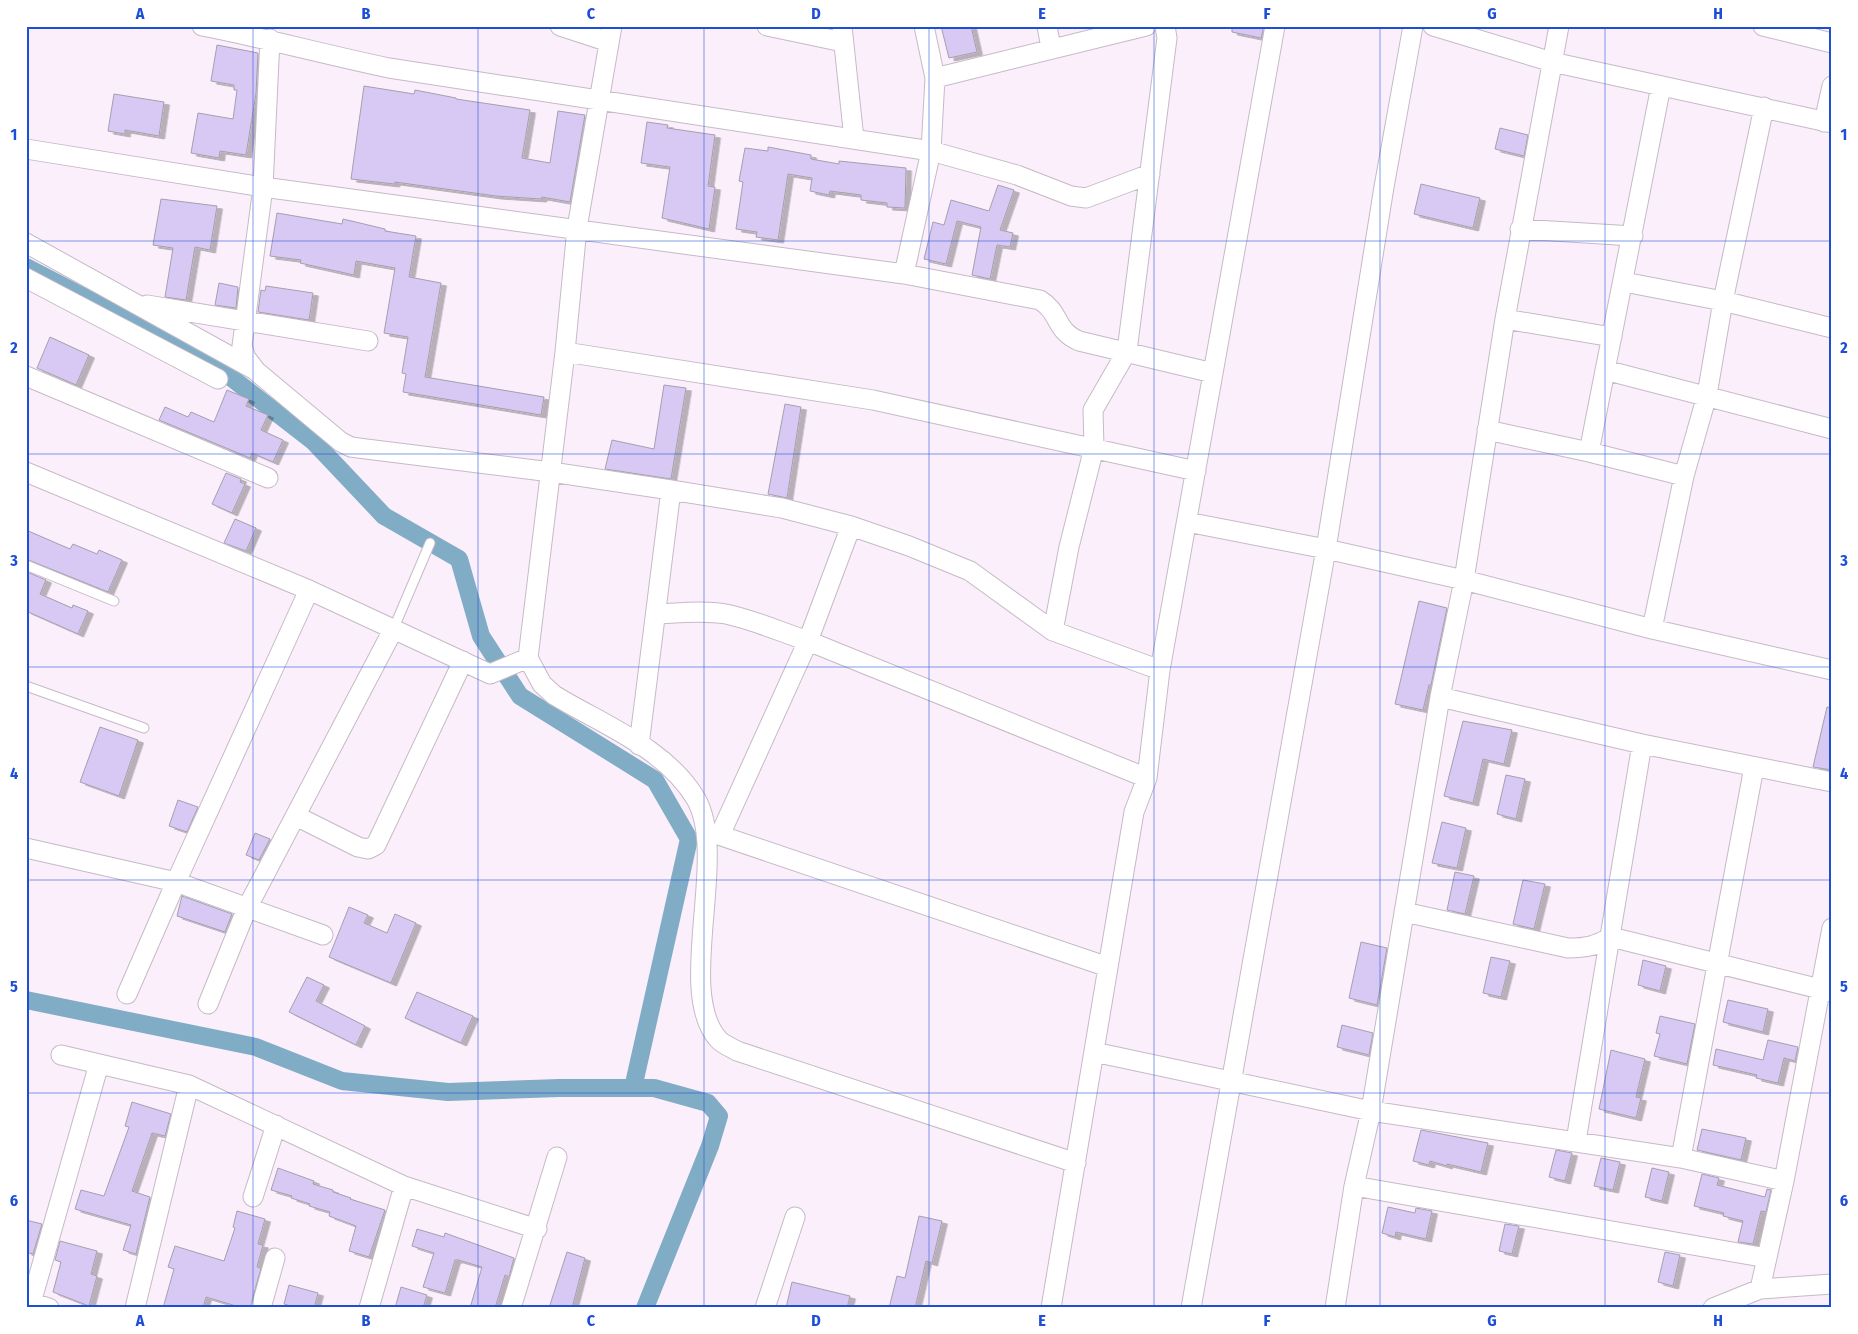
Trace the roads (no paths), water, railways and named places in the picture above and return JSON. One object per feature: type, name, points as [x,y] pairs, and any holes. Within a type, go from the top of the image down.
[{"type":"street","points":[[202,26],[270,39],[333,56],[389,68],[599,102],[931,151],[1017,175],[1071,196],[1086,198],[1150,174]]},
{"type":"street","points":[[560,26],[610,34],[577,228],[551,472],[524,659],[542,684],[554,695],[664,761],[682,778],[697,801],[713,833],[1108,967]]},
{"type":"street","points":[[767,26],[842,34],[854,140]]},
{"type":"street","points":[[904,274],[931,151],[935,78],[924,26]]},
{"type":"street","points":[[1047,26],[1051,48]]},
{"type":"street","points":[[935,78],[1146,26]]},
{"type":"street","points":[[1051,1308],[1134,812],[1146,778],[1160,670],[1275,26]]},
{"type":"street","points":[[1191,1308],[1326,549],[1384,187],[1413,26]]},
{"type":"street","points":[[1433,26],[1552,62],[1828,122],[1832,86]]},
{"type":"street","points":[[1335,1308],[1354,1186],[1371,1112],[1440,697],[1464,580],[1520,230],[1559,26]]},
{"type":"street","points":[[1762,26],[1832,43]]},
{"type":"street","points":[[1053,632],[1069,547],[1094,448],[1093,410],[1127,351],[1170,30]]},
{"type":"street","points":[[256,371],[246,358],[242,346],[263,186],[270,39]]},
{"type":"street","points":[[1589,452],[1624,282],[1661,86]]},
{"type":"street","points":[[1652,629],[1684,476],[1707,395],[1723,301],[1764,107]]},
{"type":"street","points":[[26,149],[263,186],[904,274],[1040,300],[1050,306],[1061,329],[1068,336],[1079,341],[1213,373]]},
{"type":"street","points":[[1520,230],[1633,236]]},
{"type":"street","points":[[26,243],[256,371],[341,442],[351,447],[551,472],[671,490],[782,508],[851,526],[909,546],[970,571],[1053,632],[1160,670]]},
{"type":"street","points":[[26,278],[218,379]]},
{"type":"street","points":[[1624,282],[1723,301],[1832,328]]},
{"type":"street","points":[[133,303],[368,341]]},
{"type":"street","points":[[1505,319],[1612,336]]},
{"type":"street","points":[[565,352],[873,400],[1196,471]]},
{"type":"street","points":[[1605,370],[1832,429]]},
{"type":"street","points":[[26,376],[268,478]]},
{"type":"street","points":[[1487,430],[1589,452],[1684,476]]},
{"type":"street","points":[[26,472],[309,590],[490,674],[524,659]]},
{"type":"street","points":[[639,745],[671,490]]},
{"type":"street","points":[[1186,522],[1326,549],[1464,580],[1652,629],[1832,670]]},
{"type":"street","points":[[851,526],[808,641],[713,833],[702,966],[703,1002],[709,1022],[718,1040],[738,1051],[1076,1163]]},
{"type":"street","points":[[127,994],[309,590]]},
{"type":"street","points":[[656,614],[701,612],[726,614],[808,641],[1146,778]]},
{"type":"street","points":[[208,1004],[247,908],[393,630]]},
{"type":"street","points":[[296,816],[358,847],[368,849],[376,845],[463,661]]},
{"type":"street","points":[[1440,697],[1642,744],[1832,782]]},
{"type":"street","points":[[1576,1141],[1642,744]]},
{"type":"street","points":[[1682,1158],[1754,767]]},
{"type":"street","points":[[26,848],[176,882],[323,935]]},
{"type":"street","points":[[1404,912],[1568,948],[1585,948],[1597,945],[1611,937],[1827,991]]},
{"type":"street","points":[[1760,1288],[1827,991],[1832,928]]},
{"type":"street","points":[[1094,1052],[1371,1112],[1682,1158],[1784,1181]]},
{"type":"street","points":[[61,1055],[189,1085],[404,1186],[537,1229]]},
{"type":"street","points":[[49,1308],[29,1302],[99,1064]]},
{"type":"street","points":[[135,1308],[189,1085]]},
{"type":"street","points":[[253,1198],[276,1125]]},
{"type":"street","points":[[511,1308],[537,1229],[557,1156]]},
{"type":"street","points":[[368,1308],[404,1186]]},
{"type":"street","points":[[1354,1186],[1767,1258]]},
{"type":"street","points":[[765,1308],[795,1217]]},
{"type":"street","points":[[261,1308],[275,1258]]},
{"type":"street","points":[[1713,1308],[1760,1288],[1832,1284]]},
{"type":"lane","points":[[393,630],[430,543]]},
{"type":"lane","points":[[26,565],[114,601]]},
{"type":"lane","points":[[26,686],[144,728]]},
{"type":"waterway","points":[[26,267],[215,365],[314,442],[384,516],[459,559],[481,636],[520,696],[655,780],[689,839],[633,1088]]},
{"type":"waterway","points":[[26,1000],[256,1047],[342,1081],[448,1092],[559,1088],[654,1088],[708,1103],[719,1116],[710,1146],[645,1308]]}]
